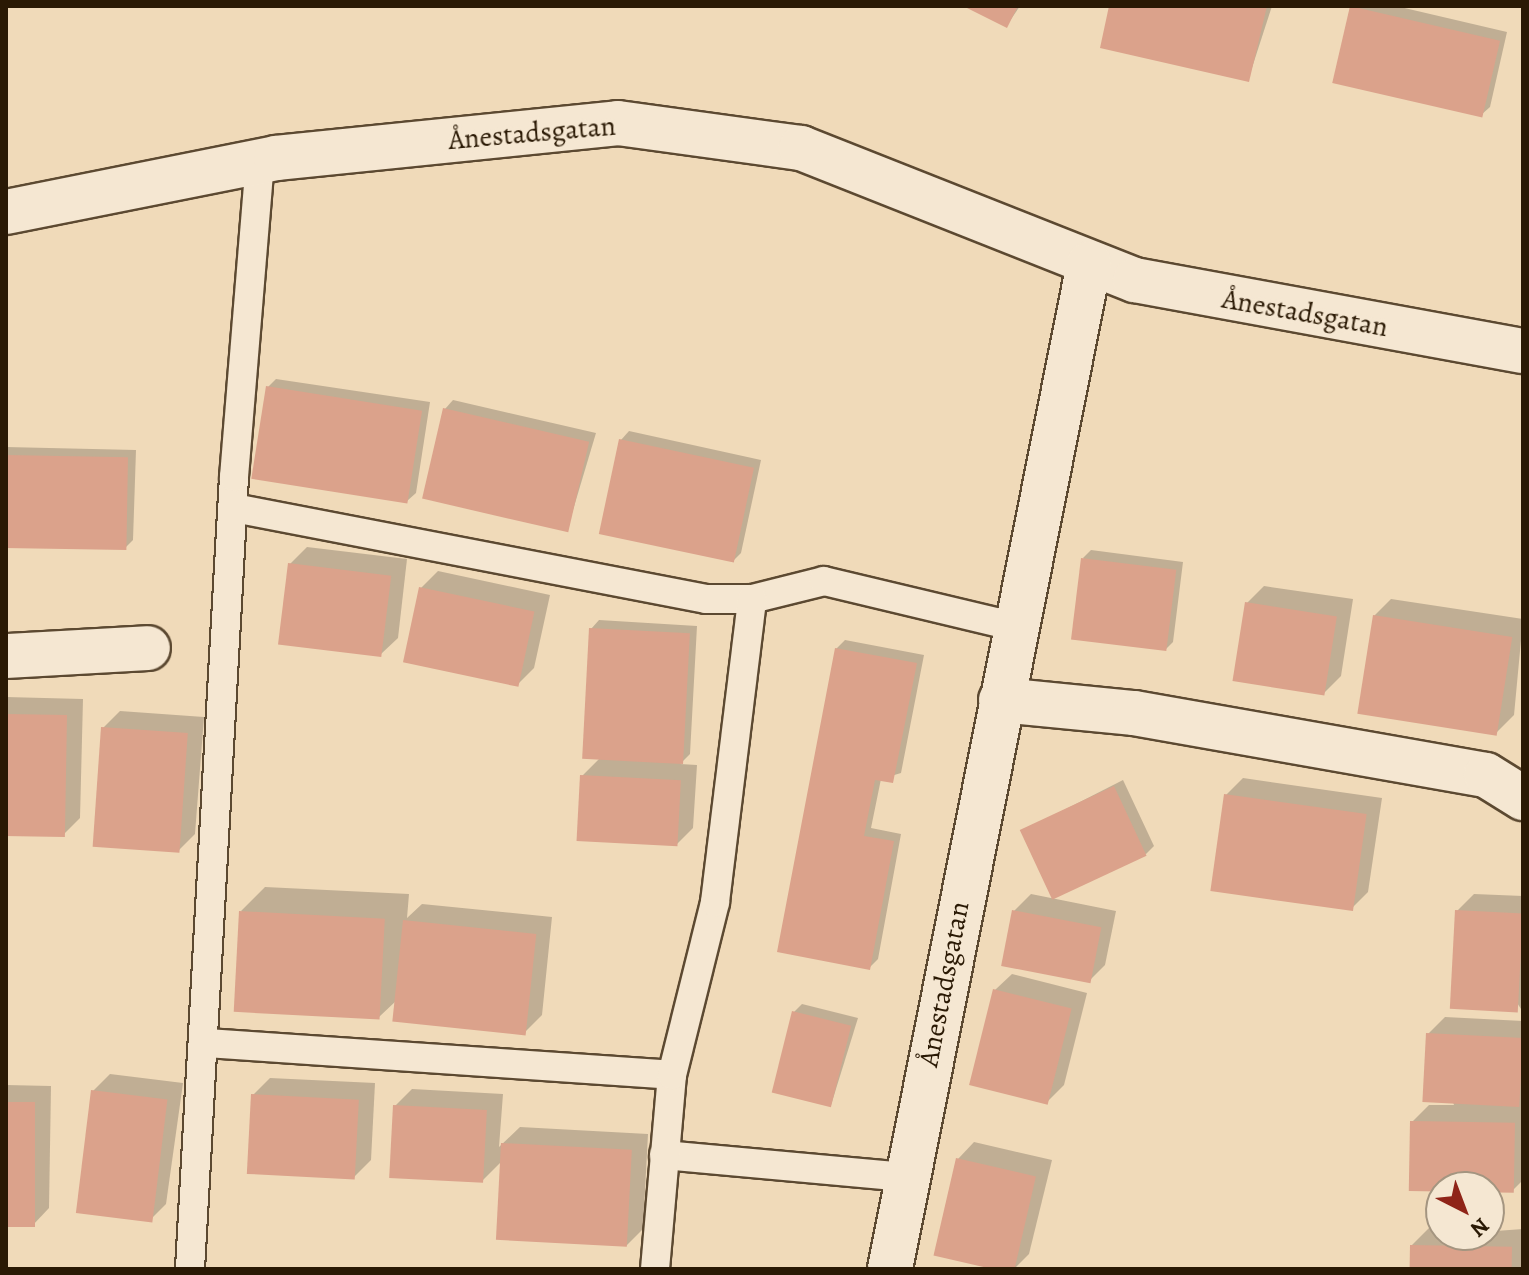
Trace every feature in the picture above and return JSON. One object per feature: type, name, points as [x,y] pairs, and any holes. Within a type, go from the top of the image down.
[{"type":"street","name":"Ånestadsgatan","points":[[6,212],[260,160],[618,123],[801,148],[1089,264],[1249,305],[1523,351]]},
{"type":"street","name":"Ånestadsgatan","points":[[890,1269],[905,1177],[1001,700],[1022,628],[1089,264]]},
{"type":"street","points":[[6,656],[148,648]]},
{"type":"street","points":[[1001,700],[1134,713],[1486,775],[1523,798]]},
{"type":"lane","points":[[190,1269],[206,1043],[234,508],[260,160]]},
{"type":"lane","points":[[234,508],[706,599],[752,599],[824,581],[1022,628]]},
{"type":"lane","points":[[655,1269],[672,1075],[715,902],[752,599]]},
{"type":"lane","points":[[206,1043],[672,1075]]},
{"type":"lane","points":[[664,1155],[905,1177]]},
{"type":"building","points":[[963,6],[1018,6],[1007,28]]},
{"type":"building","points":[[1109,6],[1267,6],[1249,82],[1100,48]]},
{"type":"building","points":[[1350,6],[1500,41],[1482,118],[1332,83]]},
{"type":"building","points":[[266,386],[422,411],[407,504],[251,479]]},
{"type":"building","points":[[443,408],[589,442],[568,532],[422,499]]},
{"type":"building","points":[[619,439],[754,468],[734,563],[599,534]]},
{"type":"building","points":[[6,455],[128,457],[126,550],[6,548]]},
{"type":"building","points":[[1081,558],[1176,570],[1166,651],[1071,639]]},
{"type":"building","points":[[288,563],[391,576],[381,657],[278,644]]},
{"type":"building","points":[[419,587],[534,612],[518,687],[403,662]]},
{"type":"building","points":[[1245,602],[1337,617],[1324,696],[1232,681]]},
{"type":"building","points":[[1373,615],[1512,637],[1497,736],[1357,714]]},
{"type":"building","points":[[589,628],[690,633],[683,764],[582,759]]},
{"type":"building","points":[[835,648],[917,663],[893,783],[875,780],[864,836],[894,841],[870,970],[777,952]]},
{"type":"building","points":[[6,714],[67,715],[65,837],[6,836]]},
{"type":"building","points":[[101,727],[188,733],[179,853],[93,847]]},
{"type":"building","points":[[580,775],[681,780],[677,846],[577,841]]},
{"type":"building","points":[[1114,786],[1147,856],[1052,900],[1020,830]]},
{"type":"building","points":[[1224,794],[1367,814],[1353,911],[1210,891]]},
{"type":"building","points":[[1012,910],[1101,927],[1090,983],[1001,966]]},
{"type":"building","points":[[1455,910],[1523,914],[1518,1012],[1450,1009]]},
{"type":"building","points":[[239,911],[385,919],[380,1020],[234,1012]]},
{"type":"building","points":[[403,920],[536,934],[526,1035],[392,1021]]},
{"type":"building","points":[[993,989],[1072,1009],[1048,1105],[969,1085]]},
{"type":"building","points":[[792,1011],[851,1026],[831,1107],[772,1093]]},
{"type":"building","points":[[1426,1033],[1523,1038],[1519,1107],[1422,1102]]},
{"type":"building","points":[[91,1090],[167,1099],[152,1222],[76,1213]]},
{"type":"building","points":[[251,1094],[359,1100],[355,1180],[247,1174]]},
{"type":"building","points":[[6,1102],[35,1102],[35,1227],[6,1227]]},
{"type":"building","points":[[393,1105],[487,1110],[483,1183],[389,1178]]},
{"type":"building","points":[[1410,1121],[1515,1123],[1514,1193],[1505,1193],[1505,1171],[1425,1171],[1425,1191],[1409,1191]]},
{"type":"building","points":[[501,1143],[632,1150],[627,1247],[496,1240]]},
{"type":"building","points":[[956,1158],[1036,1176],[1015,1269],[992,1269],[934,1255]]},
{"type":"building","points":[[1410,1245],[1425,1245],[1425,1251],[1505,1251],[1505,1247],[1512,1247],[1512,1269],[1410,1269]]}]
